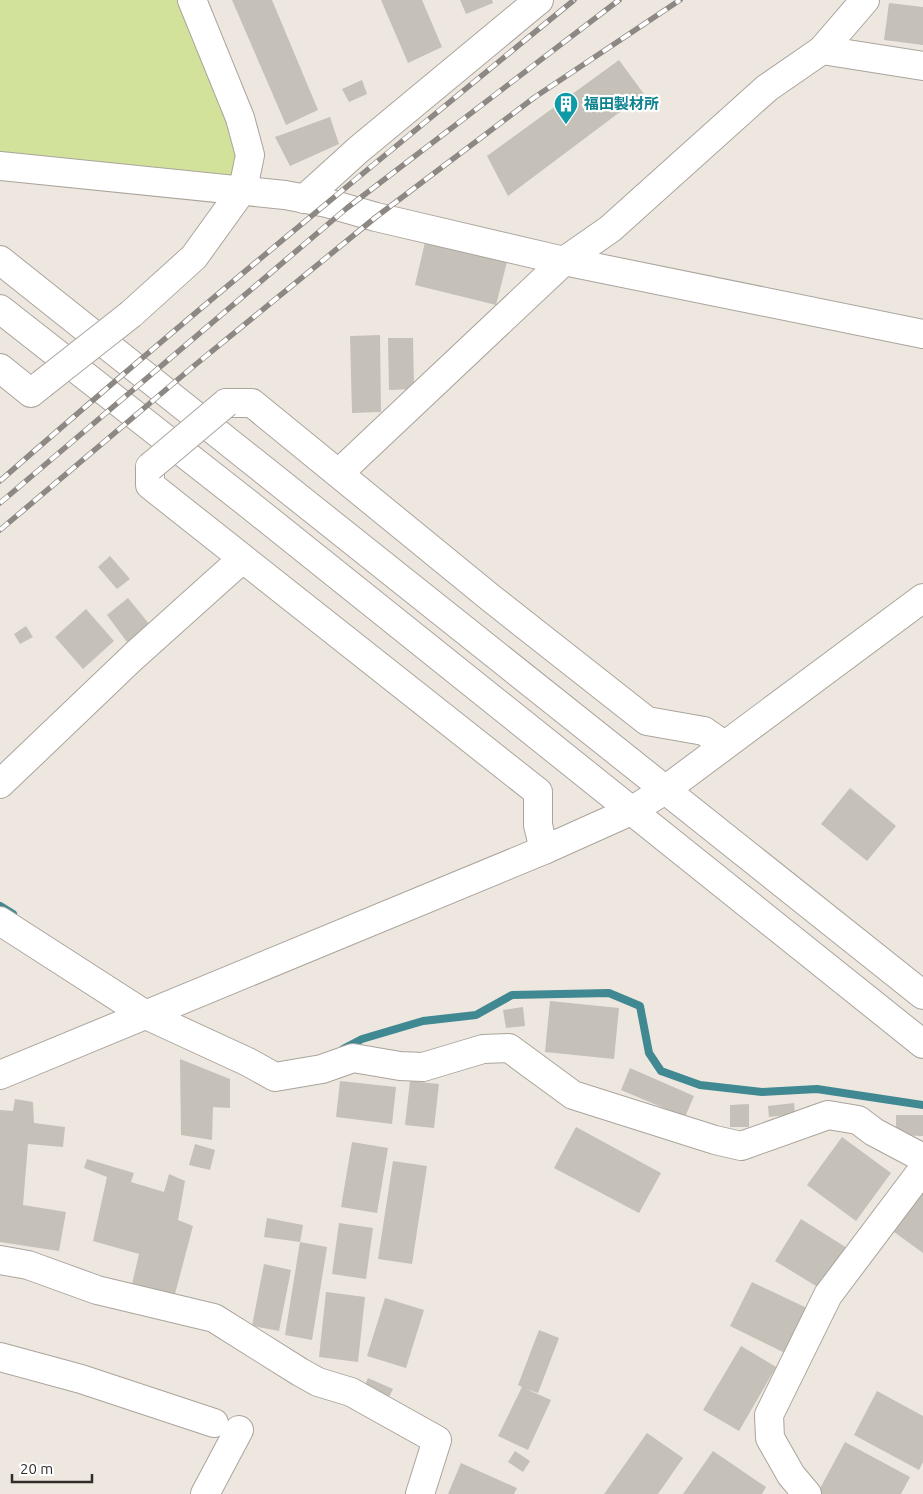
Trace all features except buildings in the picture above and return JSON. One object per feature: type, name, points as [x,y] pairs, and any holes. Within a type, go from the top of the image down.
[{"type":"street","points":[[0,368],[31,393],[131,314],[194,257],[242,189],[250,155],[240,118],[192,0]]},
{"type":"street","points":[[304,199],[358,150],[539,0]]},
{"type":"street","points":[[339,472],[564,261],[610,229],[767,88],[822,50],[865,0]]},
{"type":"street","points":[[822,50],[923,66]]},
{"type":"street","points":[[0,166],[285,194],[564,261],[923,334]]},
{"type":"street","points":[[0,260],[923,995]]},
{"type":"street","points":[[0,309],[246,502],[923,1044]]},
{"type":"street","points":[[544,850],[538,825],[538,792],[150,485],[150,467],[226,403],[252,403],[339,472],[492,599],[647,721],[704,731],[724,746]]},
{"type":"street","points":[[0,784],[127,662],[242,559]]},
{"type":"street","points":[[0,1075],[544,850],[631,811],[665,790],[923,598]]},
{"type":"street","points":[[0,921],[146,1014],[248,1062],[275,1077],[322,1069],[353,1058],[400,1066],[423,1067],[483,1049],[509,1048],[573,1095],[715,1140],[741,1146],[828,1116],[858,1120],[874,1132],[923,1158]]},
{"type":"street","points":[[807,1494],[791,1475],[770,1438],[769,1415],[828,1295],[923,1169]]},
{"type":"street","points":[[0,1260],[28,1265],[98,1290],[214,1318],[318,1382],[352,1392],[369,1401],[437,1440],[420,1494]]},
{"type":"street","points":[[0,1357],[81,1380],[226,1426],[205,1494]]},
{"type":"green space","points":[[0,0],[192,0],[240,118],[243,189],[0,166]]},
{"type":"waterway","points":[[0,906],[13,914]]},
{"type":"waterway","points":[[343,1049],[362,1039],[423,1021],[476,1015],[512,995],[609,993],[640,1006],[649,1053],[661,1071],[700,1085],[762,1092],[817,1089],[923,1105]]},
{"type":"railway","points":[[0,481],[213,298],[574,0]]},
{"type":"railway","points":[[0,503],[347,208],[619,0]]},
{"type":"railway","points":[[0,530],[195,365],[376,217],[535,97],[680,0]]},
{"type":"place","name":"福田製材所","points":[[566,125]]}]
